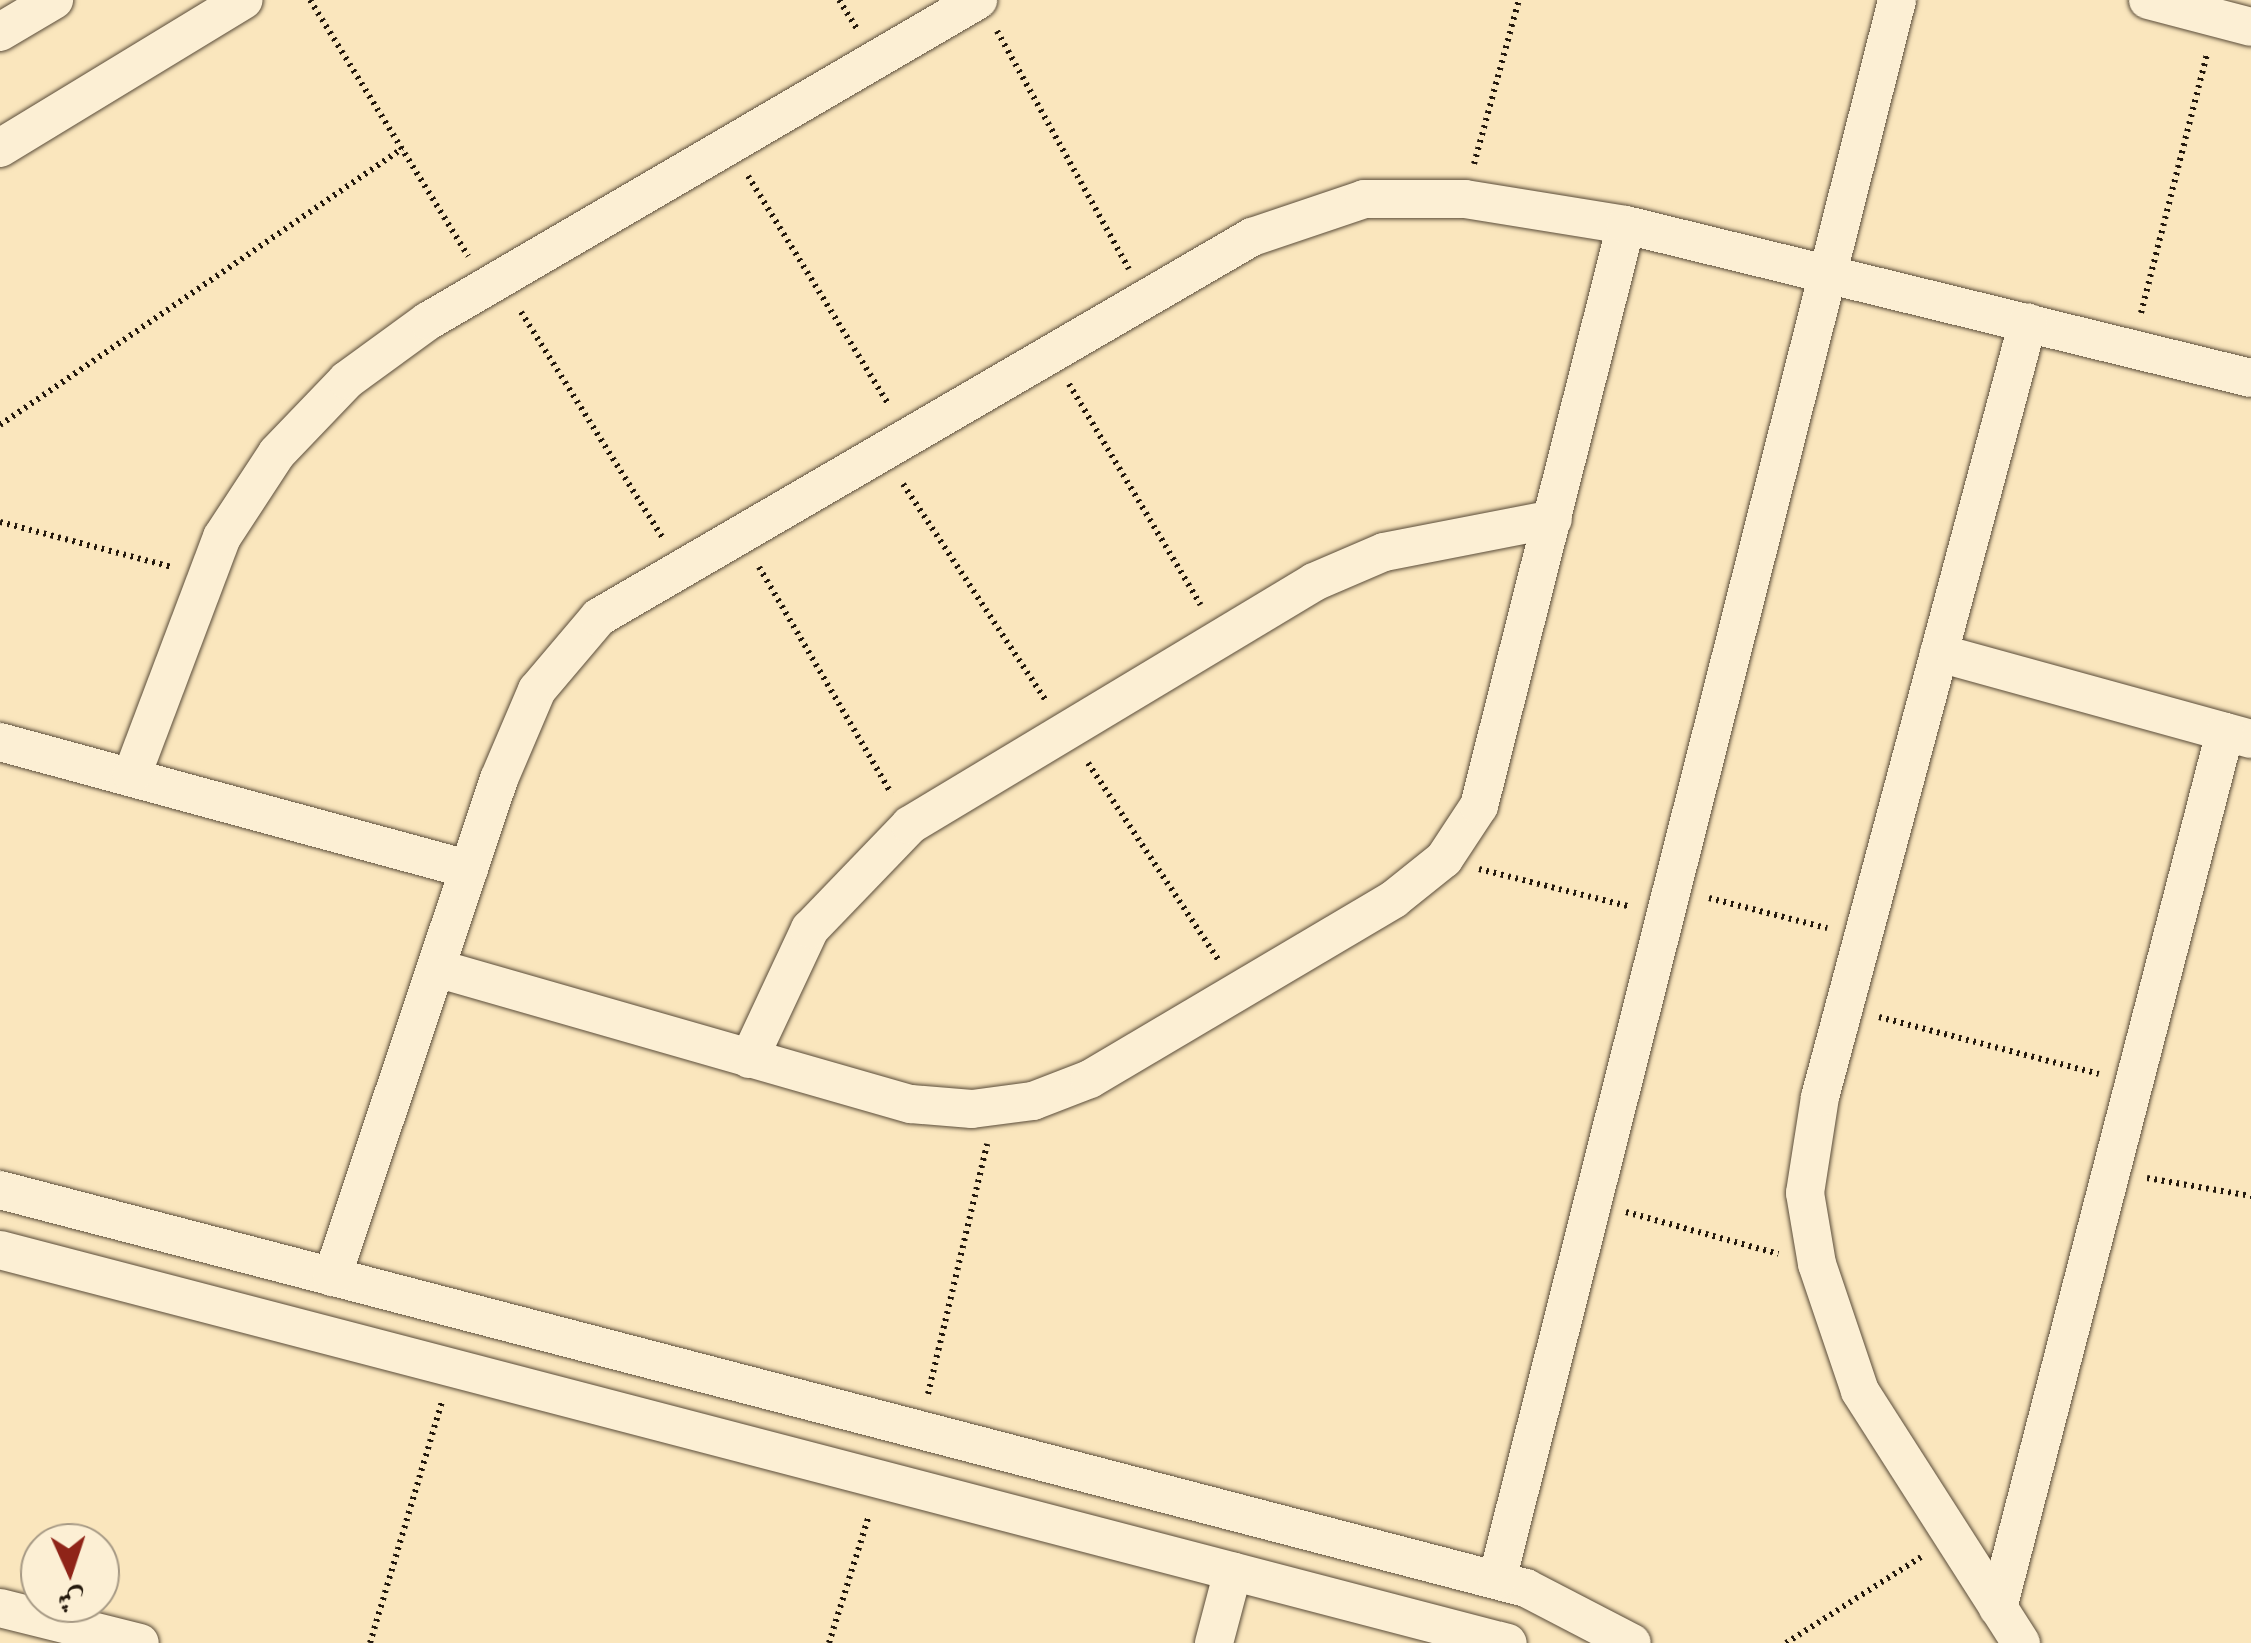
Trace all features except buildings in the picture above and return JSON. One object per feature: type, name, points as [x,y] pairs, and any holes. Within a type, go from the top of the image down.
[{"type":"street","points":[[0,32],[54,0]]},
{"type":"street","points":[[0,148],[243,0]]},
{"type":"street","points":[[1497,1580],[1822,273],[1897,0]]},
{"type":"street","points":[[2148,0],[2234,23]]},
{"type":"street","points":[[132,776],[207,576],[277,453],[347,380],[494,284],[730,147],[984,9]]},
{"type":"street","points":[[332,1277],[469,870],[536,690],[598,616],[680,564],[1252,237],[1364,199],[1465,199],[1626,226],[2251,378]]},
{"type":"street","points":[[436,968],[911,1104],[996,1105],[1090,1079],[1394,899],[1444,860],[1480,806],[1626,226]]},
{"type":"street","points":[[2021,1643],[1860,1391],[1817,1264],[1805,1194],[1862,937],[2028,322]]},
{"type":"street","points":[[749,1059],[810,928],[910,825],[1221,639],[1384,552],[1553,519]]},
{"type":"street","points":[[1939,653],[2238,736],[2134,1084],[1998,1608]]},
{"type":"street","points":[[0,742],[469,870]]},
{"type":"street","points":[[0,1190],[1497,1580],[1632,1643]]},
{"type":"street","points":[[0,1250],[1508,1643]]},
{"type":"street","points":[[1214,1643],[1233,1571]]},
{"type":"street","points":[[0,1608],[140,1643]]},
{"type":"path","points":[[310,0],[402,149],[680,564]]},
{"type":"path","points":[[1465,199],[1519,0]]},
{"type":"path","points":[[984,9],[1144,296]]},
{"type":"path","points":[[2132,348],[2234,23]]},
{"type":"path","points":[[730,147],[906,435]]},
{"type":"path","points":[[0,426],[402,149]]},
{"type":"path","points":[[1050,353],[1221,639]]},
{"type":"path","points":[[0,522],[207,576]]},
{"type":"path","points":[[738,532],[910,825]]},
{"type":"path","points":[[1444,860],[1862,937]]},
{"type":"path","points":[[1844,1008],[2134,1084]]},
{"type":"path","points":[[919,1430],[996,1105]]},
{"type":"path","points":[[2111,1172],[2251,1196]]},
{"type":"path","points":[[1591,1202],[1817,1264]]},
{"type":"path","points":[[370,1643],[452,1368]]},
{"type":"path","points":[[828,1643],[880,1479]]},
{"type":"path","points":[[1786,1643],[1952,1537]]}]
